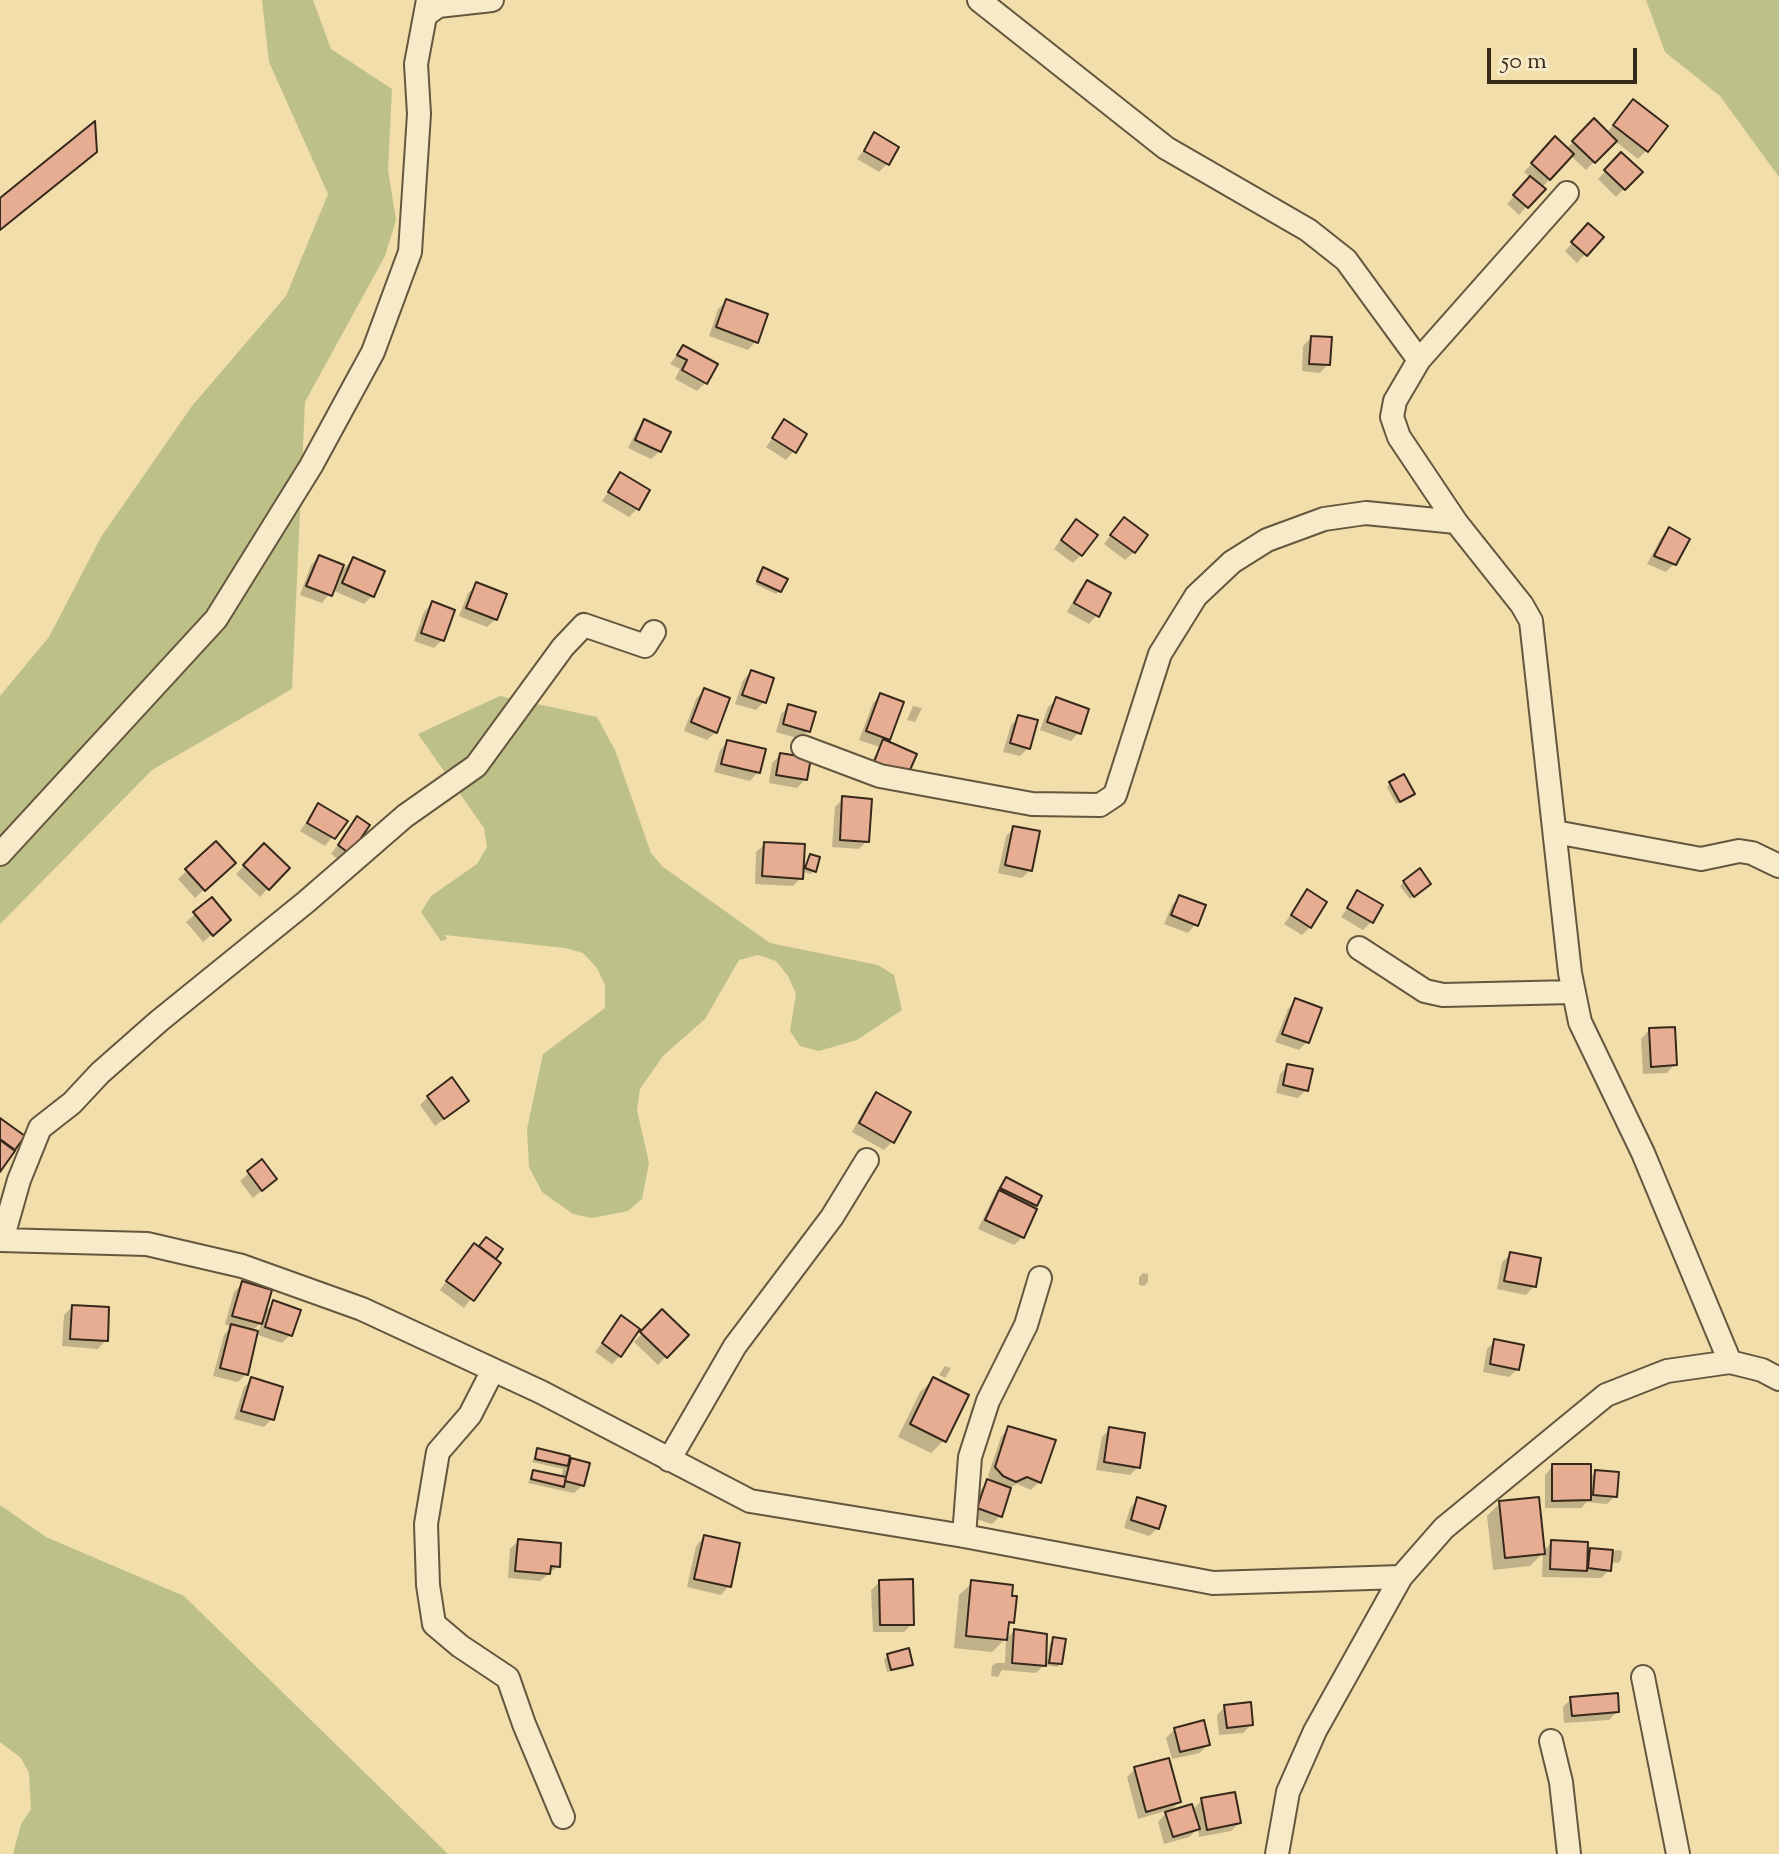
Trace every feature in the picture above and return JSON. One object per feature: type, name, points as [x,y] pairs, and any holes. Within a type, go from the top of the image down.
[{"type":"street","points":[[0,854],[216,619],[311,466],[373,352],[410,252],[419,114],[416,64],[427,7],[492,0]]},
{"type":"street","points":[[979,0],[1166,148],[1308,230],[1346,260],[1419,360]]},
{"type":"street","points":[[1567,193],[1419,360],[1395,401],[1392,417],[1399,437],[1456,522],[1522,605],[1531,621],[1573,992],[1580,1022],[1643,1153],[1730,1362]]},
{"type":"street","points":[[803,747],[880,776],[1032,804],[1100,805],[1115,795],[1160,654],[1196,596],[1232,562],[1267,540],[1324,519],[1366,513],[1456,522]]},
{"type":"street","points":[[654,632],[645,646],[584,625],[563,647],[476,766],[405,816],[306,902],[159,1021],[100,1073],[72,1103],[40,1128],[19,1180],[1,1240],[147,1244],[242,1266],[362,1309],[493,1370],[750,1501],[964,1536],[1213,1583],[1401,1577]]},
{"type":"street","points":[[1555,832],[1701,859],[1739,851],[1752,853],[1779,866]]},
{"type":"street","points":[[1359,948],[1425,991],[1443,995],[1573,992]]},
{"type":"street","points":[[669,1460],[735,1346],[832,1217],[867,1160]]},
{"type":"street","points":[[964,1536],[970,1457],[988,1401],[1026,1325],[1040,1278]]},
{"type":"street","points":[[1277,1854],[1288,1792],[1315,1731],[1401,1577],[1444,1528],[1606,1395],[1667,1371],[1730,1362],[1762,1370],[1779,1379]]},
{"type":"street","points":[[493,1370],[470,1415],[438,1452],[426,1524],[428,1585],[434,1624],[460,1646],[508,1678],[563,1817]]},
{"type":"street","points":[[1643,1677],[1678,1854]]},
{"type":"street","points":[[1551,1741],[1561,1782],[1569,1854]]},
{"type":"green space","points":[[262,0],[313,0],[331,49],[392,89],[388,170],[396,220],[385,256],[305,402],[292,689],[152,770],[0,924],[0,696],[49,637],[101,537],[192,406],[286,296],[328,194],[269,62]]},
{"type":"green space","points":[[1646,0],[1779,0],[1779,177],[1720,96],[1665,52]]},
{"type":"green space","points":[[500,696],[597,717],[615,750],[651,853],[663,867],[770,943],[878,965],[894,975],[902,1010],[857,1040],[819,1051],[800,1046],[790,1031],[796,994],[788,976],[776,961],[758,955],[739,960],[705,1019],[663,1056],[640,1089],[637,1110],[649,1163],[642,1199],[628,1211],[592,1218],[573,1214],[542,1192],[529,1167],[527,1129],[543,1054],[605,1008],[605,985],[597,968],[583,953],[565,948],[445,935],[447,939],[441,941],[421,912],[431,896],[477,864],[487,847],[484,828],[418,734]]},
{"type":"green space","points":[[0,1505],[46,1537],[184,1596],[448,1854],[13,1854],[21,1824],[31,1809],[29,1773],[21,1758],[0,1742]]},
{"type":"building","points":[[1633,99],[1668,126],[1648,152],[1613,125]]},
{"type":"building","points":[[1594,118],[1617,141],[1595,163],[1572,141]]},
{"type":"building","points":[[95,121],[97,152],[0,230],[0,198]]},
{"type":"building","points":[[874,132],[899,147],[889,165],[864,151]]},
{"type":"building","points":[[1555,136],[1574,154],[1550,180],[1531,163]]},
{"type":"building","points":[[1621,152],[1643,172],[1625,190],[1604,170]]},
{"type":"building","points":[[1530,176],[1546,189],[1528,208],[1513,195]]},
{"type":"building","points":[[1588,223],[1604,237],[1587,256],[1571,242]]},
{"type":"building","points":[[726,299],[768,314],[758,343],[716,327]]},
{"type":"building","points":[[1311,336],[1332,337],[1330,365],[1309,364]]},
{"type":"building","points":[[683,345],[718,364],[707,384],[682,370],[687,360],[677,355]]},
{"type":"building","points":[[644,419],[671,432],[661,452],[635,440]]},
{"type":"building","points":[[784,419],[807,434],[796,453],[772,438]]},
{"type":"building","points":[[620,472],[650,490],[639,510],[608,492]]},
{"type":"building","points":[[1124,517],[1148,535],[1135,553],[1110,535]]},
{"type":"building","points":[[1076,519],[1098,535],[1082,556],[1061,540]]},
{"type":"building","points":[[1669,527],[1690,539],[1676,565],[1654,556]]},
{"type":"building","points":[[319,555],[344,565],[332,596],[306,586]]},
{"type":"building","points":[[353,557],[385,571],[374,597],[342,583]]},
{"type":"building","points":[[763,567],[788,579],[781,592],[757,581]]},
{"type":"building","points":[[1087,580],[1111,593],[1099,617],[1074,603]]},
{"type":"building","points":[[476,582],[507,594],[497,620],[466,608]]},
{"type":"building","points":[[432,601],[455,610],[444,641],[421,633]]},
{"type":"building","points":[[751,670],[774,678],[766,703],[742,695]]},
{"type":"building","points":[[704,688],[730,698],[717,733],[691,722]]},
{"type":"building","points":[[880,693],[904,702],[890,740],[866,731]]},
{"type":"building","points":[[1056,697],[1089,709],[1081,734],[1047,722]]},
{"type":"building","points":[[788,704],[816,712],[810,732],[783,724]]},
{"type":"building","points":[[1018,715],[1038,720],[1030,749],[1010,743]]},
{"type":"building","points":[[883,739],[917,754],[907,777],[874,762]]},
{"type":"building","points":[[727,740],[766,749],[760,773],[721,764]]},
{"type":"building","points":[[780,753],[811,758],[807,780],[776,775]]},
{"type":"building","points":[[1404,774],[1415,794],[1400,802],[1389,782]]},
{"type":"building","points":[[842,796],[872,799],[869,842],[840,840]]},
{"type":"building","points":[[318,803],[348,821],[335,839],[307,823]]},
{"type":"building","points":[[357,816],[370,825],[350,854],[338,845]]},
{"type":"building","points":[[1013,826],[1040,831],[1032,871],[1005,865]]},
{"type":"building","points":[[216,841],[236,863],[205,891],[185,869]]},
{"type":"building","points":[[764,842],[805,844],[803,879],[762,876]]},
{"type":"building","points":[[264,843],[290,868],[269,890],[243,865]]},
{"type":"building","points":[[810,854],[820,857],[816,872],[805,868]]},
{"type":"building","points":[[1420,868],[1431,884],[1414,897],[1403,881]]},
{"type":"building","points":[[1307,889],[1327,902],[1311,928],[1291,915]]},
{"type":"building","points":[[1357,890],[1383,905],[1373,923],[1347,908]]},
{"type":"building","points":[[1179,895],[1206,905],[1198,926],[1171,915]]},
{"type":"building","points":[[212,897],[231,920],[213,936],[193,912]]},
{"type":"building","points":[[1295,998],[1322,1008],[1309,1043],[1282,1034]]},
{"type":"building","points":[[1675,1027],[1677,1065],[1651,1067],[1649,1028]]},
{"type":"building","points":[[1287,1064],[1313,1069],[1308,1091],[1283,1085]]},
{"type":"building","points":[[452,1077],[469,1101],[444,1119],[427,1096]]},
{"type":"building","points":[[876,1092],[911,1112],[894,1143],[859,1123]]},
{"type":"building","points":[[0,1118],[25,1136],[15,1150],[0,1139]]},
{"type":"building","points":[[0,1140],[15,1151],[0,1172]]},
{"type":"building","points":[[262,1159],[277,1179],[262,1191],[247,1171]]},
{"type":"building","points":[[1006,1177],[1042,1196],[1037,1206],[1000,1188]]},
{"type":"building","points":[[999,1190],[1037,1209],[1024,1238],[985,1220]]},
{"type":"building","points":[[486,1237],[503,1249],[496,1259],[479,1246]]},
{"type":"building","points":[[474,1243],[501,1263],[474,1301],[446,1281]]},
{"type":"building","points":[[1510,1252],[1541,1258],[1536,1287],[1504,1281]]},
{"type":"building","points":[[242,1281],[272,1290],[262,1324],[232,1316]]},
{"type":"building","points":[[273,1300],[301,1310],[292,1336],[265,1327]]},
{"type":"building","points":[[72,1305],[109,1307],[108,1341],[70,1339]]},
{"type":"building","points":[[662,1309],[689,1335],[667,1358],[640,1332]]},
{"type":"building","points":[[621,1315],[640,1329],[621,1357],[602,1343]]},
{"type":"building","points":[[231,1324],[258,1331],[248,1375],[220,1368]]},
{"type":"building","points":[[1494,1339],[1524,1345],[1519,1370],[1490,1364]]},
{"type":"building","points":[[251,1377],[283,1387],[274,1420],[241,1411]]},
{"type":"building","points":[[933,1377],[969,1395],[946,1442],[910,1424]]},
{"type":"building","points":[[1008,1426],[1056,1440],[1041,1483],[1027,1477],[1016,1482],[1003,1476],[995,1467]]},
{"type":"building","points":[[1109,1427],[1145,1433],[1140,1468],[1104,1462]]},
{"type":"building","points":[[537,1448],[570,1456],[568,1466],[535,1459]]},
{"type":"building","points":[[571,1458],[590,1463],[584,1486],[565,1481]]},
{"type":"building","points":[[1552,1464],[1591,1464],[1591,1500],[1552,1501]]},
{"type":"building","points":[[533,1470],[566,1477],[564,1487],[531,1479]]},
{"type":"building","points":[[1595,1470],[1619,1472],[1617,1497],[1593,1495]]},
{"type":"building","points":[[987,1479],[1011,1488],[1002,1517],[977,1508]]},
{"type":"building","points":[[1137,1497],[1166,1506],[1159,1529],[1131,1520]]},
{"type":"building","points":[[1539,1497],[1545,1554],[1505,1558],[1499,1501]]},
{"type":"building","points":[[704,1535],[740,1543],[731,1587],[694,1579]]},
{"type":"building","points":[[518,1539],[561,1543],[560,1567],[551,1566],[550,1574],[515,1571]]},
{"type":"building","points":[[1551,1540],[1588,1542],[1587,1571],[1550,1569]]},
{"type":"building","points":[[1590,1548],[1613,1550],[1611,1571],[1588,1568]]},
{"type":"building","points":[[913,1579],[914,1625],[880,1625],[879,1580]]},
{"type":"building","points":[[971,1580],[1013,1585],[1012,1596],[1017,1596],[1014,1623],[1009,1622],[1007,1640],[966,1636]]},
{"type":"building","points":[[1014,1629],[1047,1634],[1046,1666],[1012,1663]]},
{"type":"building","points":[[1053,1637],[1066,1639],[1062,1664],[1049,1663]]},
{"type":"building","points":[[909,1648],[913,1665],[891,1670],[887,1654]]},
{"type":"building","points":[[1618,1693],[1619,1712],[1572,1716],[1570,1697]]},
{"type":"building","points":[[1251,1702],[1253,1725],[1227,1728],[1224,1705]]},
{"type":"building","points":[[1204,1720],[1210,1745],[1180,1752],[1174,1728]]},
{"type":"building","points":[[1169,1758],[1181,1802],[1146,1812],[1134,1767]]},
{"type":"building","points":[[1235,1792],[1241,1823],[1207,1830],[1201,1798]]},
{"type":"building","points":[[1192,1804],[1200,1829],[1173,1837],[1165,1812]]}]
